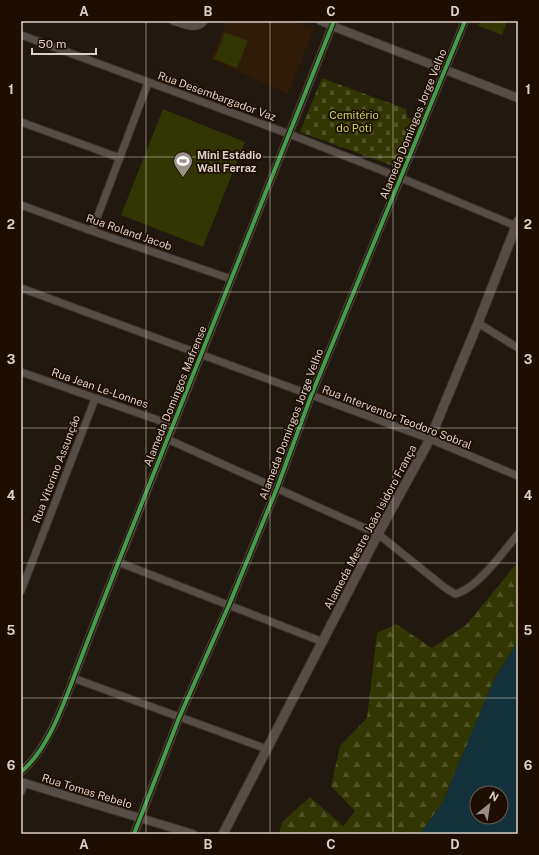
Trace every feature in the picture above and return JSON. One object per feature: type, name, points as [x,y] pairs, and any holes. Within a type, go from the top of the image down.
[{"type":"main road","name":"Alameda Mestre João Isidoro França","points":[[223,834],[378,534],[430,439],[517,223]]},
{"type":"street","points":[[173,21],[195,26],[202,24],[204,21]]},
{"type":"street","points":[[320,21],[333,23],[445,70],[518,98]]},
{"type":"street","name":"Alameda Domingos Jorge Velho","points":[[134,834],[179,718],[229,605],[277,488],[311,396],[465,21]]},
{"type":"street","name":"Alameda Domingos Mafrense","points":[[21,772],[32,761],[43,746],[73,678],[168,439],[172,425],[290,134],[333,23]]},
{"type":"street","name":"Rua Desembargador Vaz","points":[[21,35],[290,134],[517,223]]},
{"type":"street","points":[[92,231],[148,83]]},
{"type":"street","points":[[21,122],[120,158]]},
{"type":"street","name":"Rua Roland Jacob","points":[[21,204],[92,231],[231,279]]},
{"type":"street","name":"Rua Interventor Teodoro Sobral","points":[[21,288],[430,439],[518,476]]},
{"type":"street","points":[[478,323],[518,348]]},
{"type":"street","name":"Rua Jean Le-Lonnes","points":[[21,372],[94,399],[172,425]]},
{"type":"street","name":"Rua Vitorino Assunção","points":[[21,592],[94,399]]},
{"type":"street","points":[[168,439],[378,534],[444,587],[455,594],[475,583],[482,577],[518,534]]},
{"type":"street","points":[[118,562],[323,642]]},
{"type":"street","points":[[73,678],[267,749]]},
{"type":"street","points":[[21,792],[23,783]]},
{"type":"street","name":"Rua Tomas Rebelo","points":[[23,783],[193,834]]},
{"type":"shaded area","points":[[226,21],[294,21],[314,29],[288,94],[211,59]]},
{"type":"green space","points":[[480,21],[507,21],[502,35],[478,26]]},
{"type":"green space","points":[[225,32],[248,41],[237,68],[214,59]]},
{"type":"green space","name":"Cemitério do Poti","points":[[322,78],[406,109],[407,117],[415,121],[396,167],[300,132]]},
{"type":"green space","name":"Mini Estádio Wall Ferraz","points":[[163,109],[245,142],[203,247],[121,215]]},
{"type":"green space","points":[[518,562],[518,642],[495,678],[443,802],[420,834],[279,834],[282,822],[310,797],[343,826],[355,811],[331,786],[340,746],[367,718],[377,633],[396,624],[432,648],[466,625]]},
{"type":"water","points":[[518,642],[518,834],[420,834],[443,802],[495,678]]},
{"type":"cycle path","points":[[21,772],[41,749],[63,705],[334,21]]},
{"type":"cycle path","points":[[134,834],[179,718],[229,605],[277,488],[311,396],[465,21]]},
{"type":"place","name":"Mini Estádio Wall Ferraz","points":[[183,178]]}]
